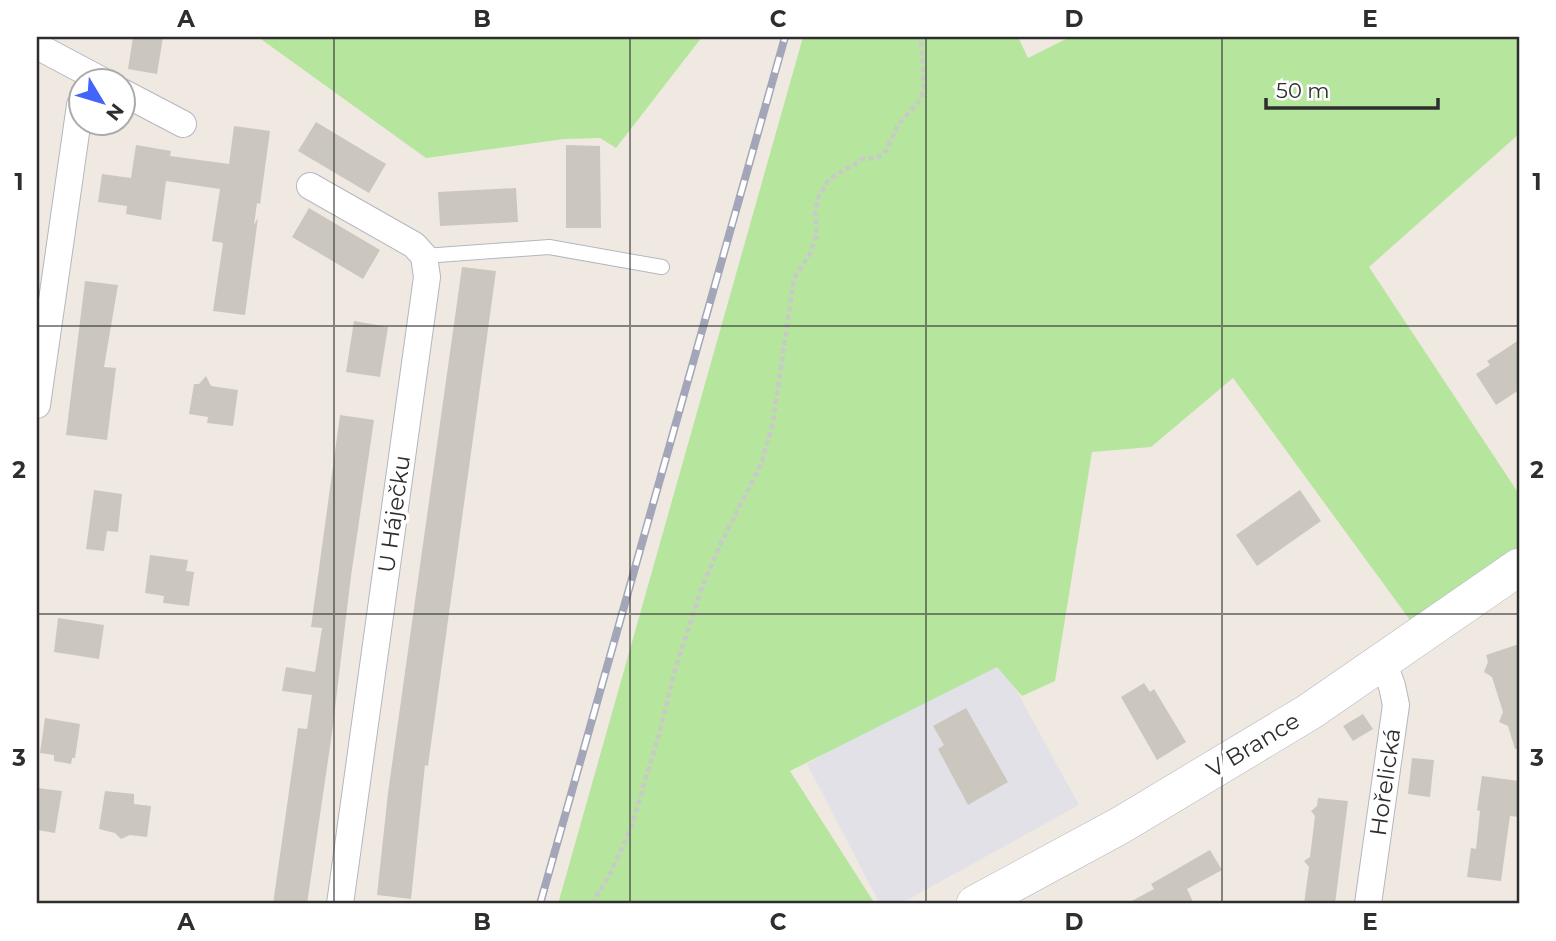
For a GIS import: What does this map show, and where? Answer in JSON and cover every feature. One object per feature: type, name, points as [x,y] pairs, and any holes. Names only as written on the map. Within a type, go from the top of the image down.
[{"type":"main road","name":"V Brance","points":[[975,904],[1121,825],[1309,712],[1519,567]]},
{"type":"street","points":[[37,47],[69,66]]},
{"type":"street","points":[[136,99],[183,124]]},
{"type":"street","points":[[37,405],[76,136]]},
{"type":"street","points":[[310,186],[414,245],[424,256]]},
{"type":"street","name":"U Háječku","points":[[340,904],[427,276],[424,256]]},
{"type":"street","name":"Hořelická","points":[[1368,904],[1396,705],[1383,661]]},
{"type":"lane","points":[[424,256],[549,247],[662,268]]},
{"type":"path","points":[[592,904],[610,874],[631,828],[675,670],[702,587],[762,462],[773,422],[794,278],[810,254],[817,235],[815,215],[818,198],[829,179],[863,159],[884,154],[898,125],[920,100],[924,88],[921,37]]},
{"type":"shaded area","points":[[997,655],[1079,805],[900,904],[880,904],[807,764]]},
{"type":"green space","points":[[258,37],[702,37],[616,148],[600,138],[564,139],[426,158]]},
{"type":"green space","points":[[803,37],[1018,37],[1028,58],[1070,37],[1519,37],[1519,134],[1369,267],[1519,494],[1519,548],[1410,620],[1233,378],[1151,447],[1092,452],[1055,681],[1022,696],[997,667],[790,771],[875,904],[558,904]]},
{"type":"building","points":[[133,37],[163,37],[157,74],[136,70],[136,66],[128,66]]},
{"type":"building","points":[[316,122],[386,164],[369,193],[298,151]]},
{"type":"building","points":[[234,126],[270,131],[260,204],[257,203],[254,225],[258,218],[245,315],[213,311],[223,243],[212,241],[220,189],[166,181],[161,220],[126,214],[127,206],[98,202],[102,174],[131,178],[136,145],[171,151],[170,156],[229,164]]},
{"type":"building","points":[[566,145],[600,146],[601,228],[566,228]]},
{"type":"building","points":[[516,188],[518,222],[440,226],[438,192]]},
{"type":"building","points":[[309,208],[380,250],[363,279],[292,237]]},
{"type":"building","points":[[462,267],[496,271],[428,766],[425,765],[411,899],[377,895],[388,793]]},
{"type":"building","points":[[85,281],[118,285],[104,367],[116,368],[107,440],[66,435]]},
{"type":"building","points":[[354,321],[388,327],[380,377],[346,372]]},
{"type":"building","points":[[1519,340],[1519,390],[1496,405],[1476,374],[1490,365],[1487,361]]},
{"type":"building","points":[[206,376],[211,386],[238,390],[233,426],[207,423],[208,417],[189,414],[194,384],[199,384]]},
{"type":"building","points":[[340,415],[374,420],[332,733],[307,904],[273,904],[298,728],[307,729],[312,695],[282,691],[286,667],[315,672],[322,628],[311,627]]},
{"type":"building","points":[[94,490],[122,494],[118,532],[107,531],[104,551],[86,549]]},
{"type":"building","points":[[1300,490],[1321,521],[1257,566],[1236,535]]},
{"type":"building","points":[[150,555],[188,560],[186,571],[194,572],[189,606],[163,603],[164,596],[145,593]]},
{"type":"building","points":[[58,618],[104,625],[99,659],[54,652]]},
{"type":"building","points":[[1519,644],[1519,749],[1515,749],[1508,726],[1499,722],[1503,712],[1492,677],[1484,672],[1488,662],[1486,655]]},
{"type":"building","points":[[1144,683],[1150,692],[1154,689],[1186,742],[1157,760],[1121,697]]},
{"type":"building","points":[[966,708],[1008,782],[968,805],[938,749],[944,745],[933,726]]},
{"type":"building","points":[[1363,714],[1373,729],[1353,741],[1343,726]]},
{"type":"building","points":[[45,718],[80,724],[75,758],[72,758],[71,764],[54,761],[54,755],[40,753]]},
{"type":"building","points":[[1412,758],[1434,760],[1430,797],[1408,794]]},
{"type":"building","points":[[1482,776],[1519,781],[1519,817],[1510,816],[1501,881],[1467,877],[1471,848],[1476,849],[1480,811],[1477,810]]},
{"type":"building","points":[[37,788],[62,791],[55,833],[37,830]]},
{"type":"building","points":[[105,791],[134,794],[134,804],[151,806],[147,837],[130,835],[121,839],[115,833],[99,829]]},
{"type":"building","points":[[1318,798],[1348,801],[1335,904],[1304,904],[1309,867],[1304,861],[1310,857],[1315,816],[1311,811],[1317,806]]},
{"type":"building","points":[[1210,850],[1222,870],[1187,889],[1194,904],[1126,904],[1154,889],[1151,884]]},
{"type":"railway","points":[[540,904],[785,37]]}]
